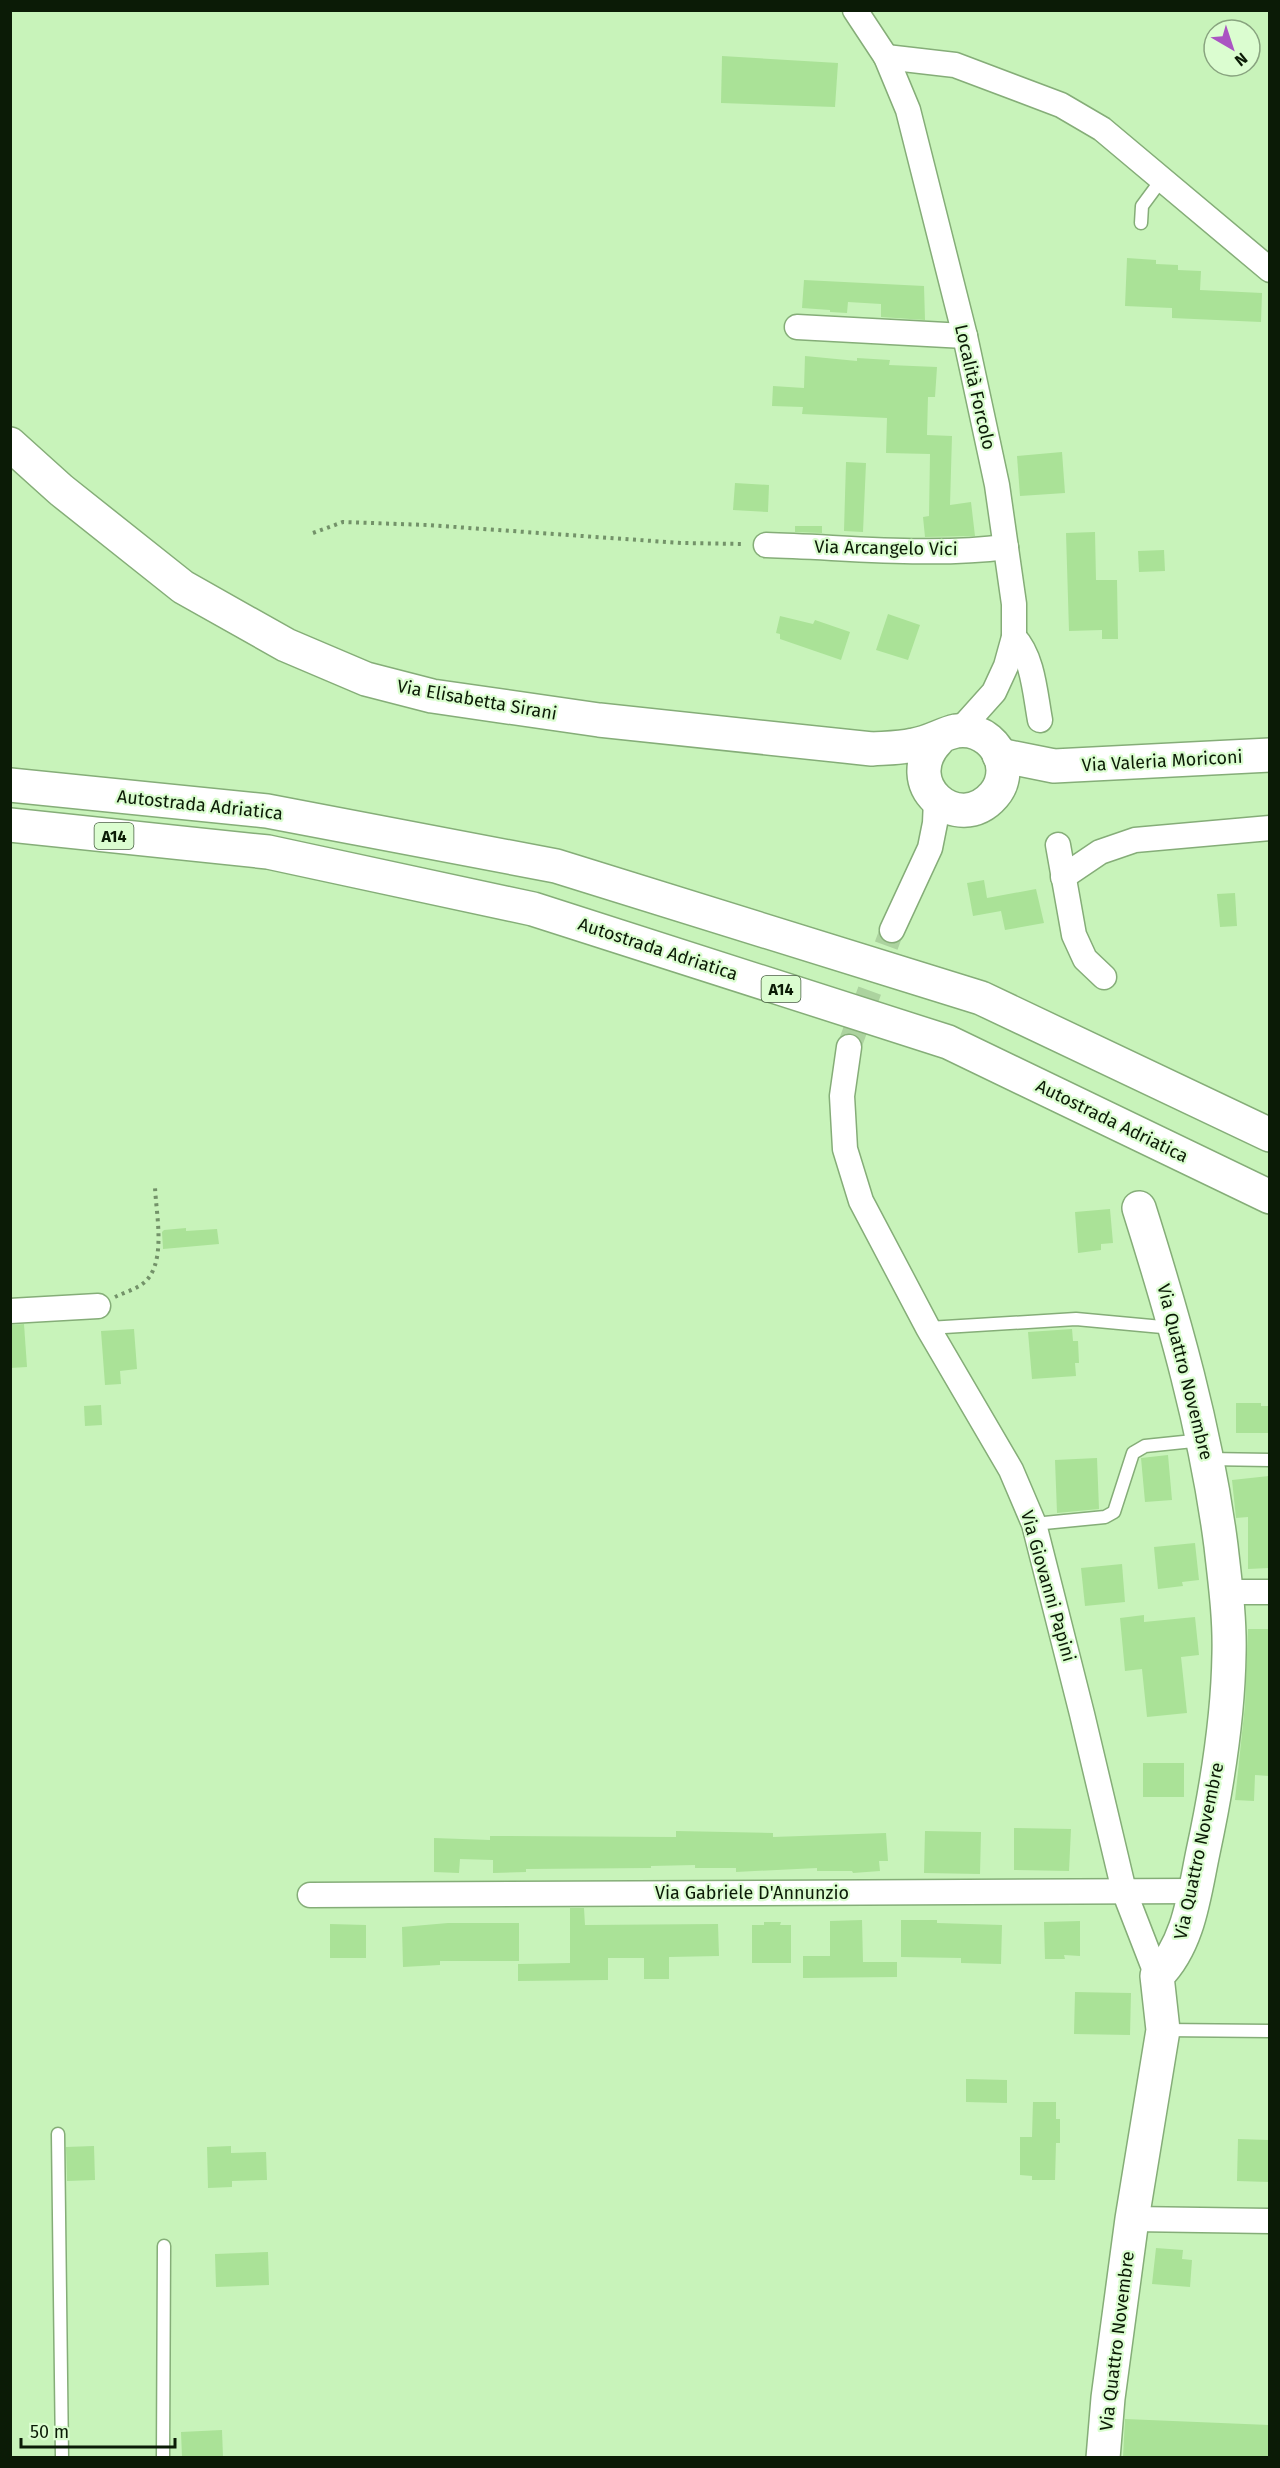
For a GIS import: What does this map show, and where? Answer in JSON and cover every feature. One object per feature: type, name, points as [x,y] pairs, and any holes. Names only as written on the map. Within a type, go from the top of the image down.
[{"type":"main road","name":"Via Elisabetta Sirani","points":[[10,444],[61,490],[183,587],[286,645],[366,679],[432,696],[599,720],[872,749],[913,746],[948,735]]},
{"type":"main road","points":[[948,735],[981,735],[997,760],[988,801],[967,810],[956,810],[930,790],[924,759],[948,735]]},
{"type":"main road","name":"Via Elisabetta Sirani","points":[[872,749],[907,766],[930,790]]},
{"type":"main road","name":"Via Valeria Moriconi","points":[[997,760],[1054,766],[1269,755]]},
{"type":"main road","name":"Autostrada Adriatica","points":[[10,785],[267,811],[556,866],[981,998],[1269,1135]]},
{"type":"main road","name":"Autostrada Adriatica","points":[[10,825],[268,852],[533,909],[948,1042],[1269,1197]]},
{"type":"main road","name":"Via Quattro Novembre","points":[[1103,2457],[1108,2398],[1132,2219],[1162,2030],[1157,1977],[1171,1963],[1180,1946],[1195,1892],[1212,1809],[1226,1710],[1229,1653],[1226,1592],[1206,1450],[1177,1328],[1139,1208]]},
{"type":"street","name":"Località Forcolo","points":[[855,10],[886,57],[908,110],[965,336],[997,485],[1014,604],[1014,637],[1022,645],[1026,656],[1040,720]]},
{"type":"street","points":[[886,57],[955,65],[1061,105],[1102,129],[1269,270]]},
{"type":"street","points":[[797,327],[965,336]]},
{"type":"street","name":"Via Arcangelo Vici","points":[[766,544],[915,550],[982,550],[1006,547]]},
{"type":"street","points":[[997,760],[989,719],[994,692],[1006,666],[1014,637]]},
{"type":"street","points":[[948,735],[994,692]]},
{"type":"street","points":[[892,930],[930,848],[935,823],[930,790]]},
{"type":"street","points":[[930,848],[967,810]]},
{"type":"street","points":[[1064,877],[1100,852],[1135,840],[1269,828]]},
{"type":"street","points":[[1058,845],[1074,935],[1085,959],[1104,977]]},
{"type":"street","name":"Via Giovanni Papini","points":[[849,1047],[842,1096],[845,1149],[861,1202],[928,1328],[1011,1470],[1034,1524],[1124,1891],[1157,1977]]},
{"type":"street","points":[[10,1311],[98,1306]]},
{"type":"street","points":[[1226,1592],[1269,1592]]},
{"type":"street","name":"Via Gabriele D'Annunzio","points":[[310,1895],[1195,1892]]},
{"type":"street","points":[[1132,2219],[1269,2221]]},
{"type":"lane","points":[[1140,223],[1142,206],[1162,179]]},
{"type":"lane","points":[[928,1328],[1076,1320],[1177,1328]]},
{"type":"lane","points":[[1034,1524],[1105,1517],[1114,1512],[1133,1453],[1145,1446],[1206,1450],[1269,1460]]},
{"type":"lane","points":[[1162,2030],[1269,2031]]},
{"type":"lane","points":[[58,2134],[62,2457]]},
{"type":"lane","points":[[163,2457],[164,2246]]},
{"type":"path","points":[[313,533],[343,522],[427,525],[681,543],[766,544]]},
{"type":"path","points":[[98,1306],[141,1285],[152,1274],[158,1261],[155,1187]]},
{"type":"building","points":[[722,56],[838,63],[835,107],[721,103]]},
{"type":"building","points":[[1127,258],[1156,260],[1156,264],[1178,265],[1178,270],[1201,271],[1200,290],[1262,293],[1261,322],[1172,318],[1172,308],[1125,306]]},
{"type":"building","points":[[804,280],[924,286],[925,320],[881,317],[881,304],[848,302],[847,313],[802,308]]},
{"type":"building","points":[[805,356],[857,361],[857,358],[890,360],[889,365],[937,367],[935,397],[928,397],[927,435],[952,436],[950,505],[971,502],[975,536],[925,537],[923,517],[929,516],[930,454],[886,453],[887,418],[802,414],[803,407],[772,406],[773,386],[804,388]]},
{"type":"building","points":[[1062,452],[1065,493],[1020,496],[1017,456]]},
{"type":"building","points":[[846,462],[866,463],[863,532],[844,531]]},
{"type":"building","points":[[735,483],[769,485],[768,512],[733,510]]},
{"type":"building","points":[[795,526],[822,526],[822,533],[795,532]]},
{"type":"building","points":[[1095,532],[1096,580],[1117,580],[1118,639],[1102,639],[1102,630],[1069,631],[1066,533]]},
{"type":"building","points":[[1164,550],[1165,571],[1139,572],[1138,551]]},
{"type":"building","points":[[888,614],[920,625],[908,660],[876,650]]},
{"type":"building","points":[[780,616],[813,624],[815,620],[850,632],[841,660],[780,639],[780,634],[776,633]]},
{"type":"building","points":[[984,880],[987,898],[1036,889],[1044,923],[1005,930],[1001,911],[973,916],[967,883]]},
{"type":"building","points":[[1235,893],[1237,926],[1220,927],[1217,894]]},
{"type":"building","points":[[1110,1209],[1113,1243],[1101,1244],[1101,1250],[1078,1253],[1075,1212]]},
{"type":"building","points":[[186,1228],[186,1231],[217,1229],[219,1244],[163,1249],[162,1232],[164,1230]]},
{"type":"building","points":[[24,1324],[27,1367],[10,1368],[10,1325]]},
{"type":"building","points":[[134,1329],[137,1369],[120,1371],[121,1384],[105,1385],[101,1331]]},
{"type":"building","points":[[1072,1329],[1073,1341],[1078,1341],[1079,1363],[1075,1363],[1076,1376],[1032,1379],[1028,1332]]},
{"type":"building","points":[[1236,1403],[1261,1403],[1261,1406],[1269,1406],[1269,1433],[1236,1433]]},
{"type":"building","points":[[101,1405],[102,1425],[85,1426],[84,1406]]},
{"type":"building","points":[[1168,1455],[1172,1500],[1145,1502],[1141,1458]]},
{"type":"building","points":[[1097,1458],[1099,1509],[1057,1513],[1055,1460]]},
{"type":"building","points":[[1269,1476],[1269,1568],[1248,1569],[1248,1517],[1236,1518],[1232,1480]]},
{"type":"building","points":[[1195,1543],[1199,1580],[1182,1582],[1183,1586],[1158,1589],[1154,1547]]},
{"type":"building","points":[[1122,1564],[1125,1602],[1085,1606],[1081,1568]]},
{"type":"building","points":[[1144,1615],[1144,1622],[1195,1617],[1199,1655],[1181,1657],[1187,1713],[1147,1717],[1142,1669],[1125,1671],[1120,1618]]},
{"type":"building","points":[[1248,1629],[1269,1629],[1269,1776],[1255,1775],[1254,1801],[1235,1800],[1245,1705]]},
{"type":"building","points":[[1143,1763],[1184,1763],[1184,1797],[1143,1797]]},
{"type":"building","points":[[1014,1828],[1071,1829],[1069,1871],[1014,1870]]},
{"type":"building","points":[[676,1831],[773,1833],[773,1837],[886,1833],[888,1861],[879,1861],[880,1871],[853,1873],[852,1871],[817,1871],[817,1868],[736,1872],[736,1868],[695,1868],[695,1865],[651,1866],[651,1868],[526,1869],[526,1872],[493,1873],[493,1860],[460,1859],[459,1873],[434,1872],[434,1838],[490,1840],[490,1836],[676,1837]]},
{"type":"building","points":[[925,1831],[981,1832],[980,1874],[924,1873]]},
{"type":"building","points":[[570,1908],[584,1908],[585,1925],[718,1924],[719,1956],[669,1957],[669,1979],[644,1979],[644,1958],[608,1958],[608,1980],[518,1981],[518,1964],[570,1963]]},
{"type":"building","points":[[862,1920],[863,1962],[897,1962],[897,1977],[803,1978],[803,1956],[830,1956],[830,1921]]},
{"type":"building","points":[[901,1920],[1002,1925],[1001,1964],[961,1963],[961,1958],[901,1957]]},
{"type":"building","points":[[1080,1921],[1080,1956],[1064,1955],[1065,1959],[1045,1959],[1044,1922]]},
{"type":"building","points":[[764,1922],[781,1922],[780,1925],[791,1925],[791,1963],[752,1963],[752,1925],[764,1925]]},
{"type":"building","points":[[448,1923],[519,1923],[519,1961],[440,1961],[440,1965],[403,1967],[402,1927]]},
{"type":"building","points":[[330,1924],[366,1925],[366,1958],[330,1958]]},
{"type":"building","points":[[1075,1992],[1131,1993],[1130,2035],[1074,2034]]},
{"type":"building","points":[[966,2079],[1007,2080],[1007,2103],[966,2102]]},
{"type":"building","points":[[1033,2102],[1056,2102],[1056,2119],[1060,2119],[1060,2143],[1056,2143],[1055,2180],[1032,2180],[1032,2176],[1020,2175],[1020,2137],[1032,2137]]},
{"type":"building","points":[[1238,2139],[1269,2140],[1269,2182],[1237,2181]]},
{"type":"building","points":[[94,2146],[95,2180],[67,2181],[66,2147]]},
{"type":"building","points":[[231,2146],[231,2153],[266,2152],[267,2180],[232,2181],[232,2187],[208,2188],[207,2147]]},
{"type":"building","points":[[1156,2248],[1183,2250],[1182,2259],[1192,2260],[1190,2287],[1152,2284]]},
{"type":"building","points":[[268,2252],[269,2285],[216,2287],[215,2254]]},
{"type":"building","points":[[1125,2419],[1269,2425],[1269,2457],[1123,2457]]},
{"type":"building","points":[[222,2430],[223,2457],[182,2457],[181,2432]]},
{"type":"tunnel","points":[[849,1047],[892,930]]}]
